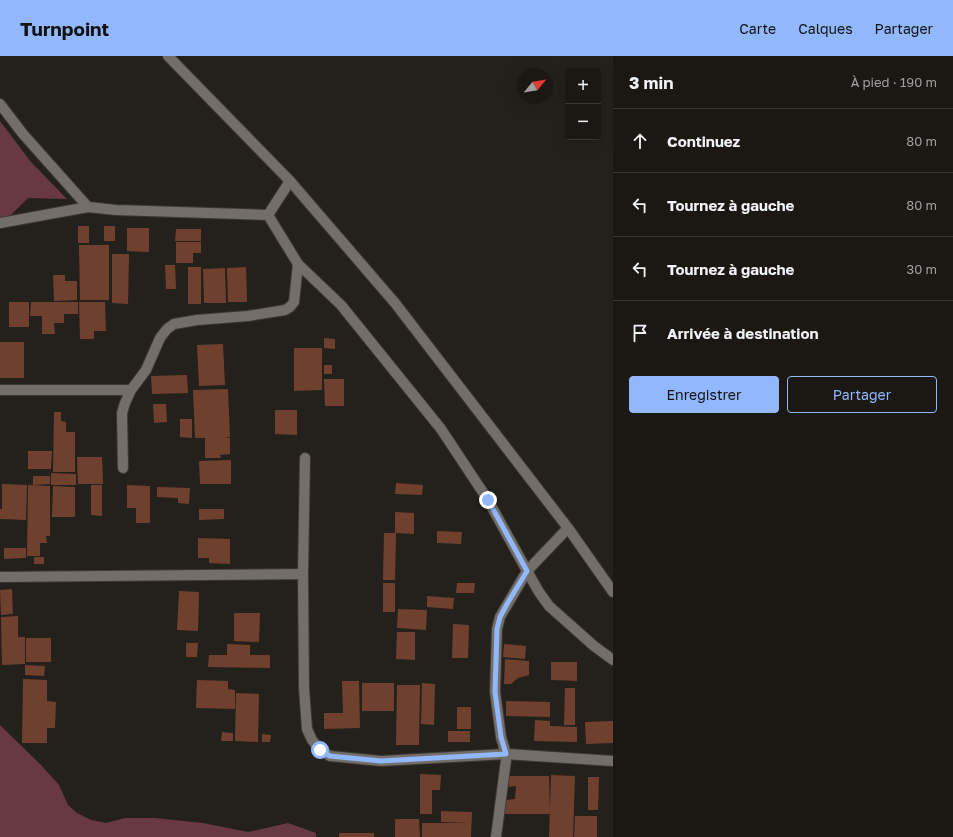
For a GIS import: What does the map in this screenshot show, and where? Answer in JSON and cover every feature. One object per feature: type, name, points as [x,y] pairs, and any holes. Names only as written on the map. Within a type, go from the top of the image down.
[{"type":"street","points":[[168,56],[290,181],[395,303],[568,528],[613,592]]},
{"type":"street","points":[[0,104],[23,134],[88,207]]},
{"type":"street","points":[[268,215],[290,181]]},
{"type":"street","points":[[0,223],[88,207],[116,210],[268,215]]},
{"type":"street","points":[[268,215],[298,264],[341,306],[441,429],[488,500],[539,592],[550,606],[594,646],[613,660]]},
{"type":"street","points":[[123,468],[122,413],[125,402],[130,390],[146,370],[160,338],[174,324],[197,320],[248,316],[285,310],[294,302],[298,264]]},
{"type":"street","points":[[0,390],[130,390]]},
{"type":"street","points":[[306,458],[303,574],[304,688],[307,729],[312,740],[320,750],[330,756],[381,761],[506,754],[613,761]]},
{"type":"street","points":[[496,837],[506,760],[506,754],[501,737],[495,692],[497,629],[500,617],[527,571],[568,528]]},
{"type":"street","points":[[0,577],[303,574]]},
{"type":"shaded area","points":[[0,121],[31,162],[67,199],[28,198],[0,226]]},
{"type":"shaded area","points":[[0,725],[59,785],[68,805],[77,813],[91,820],[106,823],[125,818],[155,818],[203,823],[248,832],[288,823],[316,833],[316,837],[0,837]]},
{"type":"building","points":[[78,226],[89,226],[89,243],[78,243]]},
{"type":"building","points":[[104,226],[115,226],[115,241],[104,241]]},
{"type":"building","points":[[127,228],[149,228],[149,252],[127,251]]},
{"type":"building","points":[[176,229],[201,229],[201,241],[175,241]]},
{"type":"building","points":[[176,242],[201,242],[201,253],[193,253],[193,263],[176,263]]},
{"type":"building","points":[[79,245],[109,245],[109,300],[80,300]]},
{"type":"building","points":[[112,254],[129,254],[128,304],[112,303]]},
{"type":"building","points":[[165,265],[175,265],[176,289],[166,289]]},
{"type":"building","points":[[188,267],[201,267],[201,304],[188,304]]},
{"type":"building","points":[[246,267],[247,302],[228,302],[227,268]]},
{"type":"building","points":[[225,268],[226,303],[204,303],[203,269]]},
{"type":"building","points":[[53,275],[65,275],[65,281],[77,281],[77,300],[54,301]]},
{"type":"building","points":[[9,302],[29,302],[29,327],[9,327]]},
{"type":"building","points":[[31,302],[78,302],[78,314],[64,314],[64,323],[54,323],[55,334],[42,334],[42,316],[30,316]]},
{"type":"building","points":[[79,302],[105,302],[106,331],[94,331],[94,339],[80,339]]},
{"type":"building","points":[[324,338],[335,339],[335,349],[324,348]]},
{"type":"building","points":[[0,342],[24,342],[24,378],[0,378]]},
{"type":"building","points":[[223,344],[225,385],[199,386],[197,345]]},
{"type":"building","points":[[294,348],[322,348],[322,390],[294,391]]},
{"type":"building","points":[[324,365],[332,365],[332,374],[324,374]]},
{"type":"building","points":[[187,375],[188,393],[152,394],[151,376]]},
{"type":"building","points":[[324,379],[344,379],[344,406],[325,406]]},
{"type":"building","points":[[228,389],[230,437],[224,438],[230,438],[230,454],[220,455],[221,458],[205,458],[205,438],[195,438],[193,390]]},
{"type":"building","points":[[153,404],[166,404],[167,422],[154,423]]},
{"type":"building","points":[[275,410],[297,410],[297,435],[275,434]]},
{"type":"building","points":[[54,412],[61,412],[61,421],[66,422],[66,432],[75,432],[75,472],[53,472]]},
{"type":"building","points":[[180,419],[192,419],[192,438],[180,437]]},
{"type":"building","points":[[28,451],[52,451],[51,469],[28,469]]},
{"type":"building","points":[[77,457],[102,457],[103,484],[78,484]]},
{"type":"building","points":[[231,460],[231,484],[200,484],[199,461]]},
{"type":"building","points":[[51,473],[76,474],[76,485],[51,485]]},
{"type":"building","points":[[33,476],[50,476],[50,484],[33,485]]},
{"type":"building","points":[[396,483],[423,485],[422,495],[395,494]]},
{"type":"building","points":[[2,484],[27,485],[26,520],[0,519],[0,509],[2,509]]},
{"type":"building","points":[[28,485],[50,486],[50,536],[46,536],[47,543],[40,543],[40,556],[27,556]]},
{"type":"building","points":[[91,485],[102,485],[102,516],[91,515]]},
{"type":"building","points":[[127,485],[150,486],[150,523],[136,523],[136,508],[127,508]]},
{"type":"building","points":[[53,486],[75,487],[75,517],[52,517]]},
{"type":"building","points":[[157,487],[190,488],[189,504],[178,503],[178,498],[157,497]]},
{"type":"building","points":[[199,509],[224,509],[224,519],[199,520]]},
{"type":"building","points":[[395,512],[414,513],[414,534],[395,533]]},
{"type":"building","points":[[437,531],[462,532],[461,544],[437,543]]},
{"type":"building","points":[[384,533],[396,533],[395,580],[383,580]]},
{"type":"building","points":[[198,538],[230,539],[230,564],[209,563],[209,558],[198,558]]},
{"type":"building","points":[[4,548],[26,548],[26,558],[4,559]]},
{"type":"building","points":[[34,557],[44,557],[44,564],[34,564]]},
{"type":"building","points":[[383,583],[395,583],[395,612],[383,612]]},
{"type":"building","points":[[457,583],[475,583],[474,593],[456,593]]},
{"type":"building","points":[[12,589],[13,614],[1,615],[0,590]]},
{"type":"building","points":[[179,591],[199,592],[198,631],[177,630]]},
{"type":"building","points":[[427,596],[454,598],[453,609],[427,607]]},
{"type":"building","points":[[398,609],[427,610],[426,630],[397,628]]},
{"type":"building","points":[[234,613],[260,613],[259,642],[234,641]]},
{"type":"building","points":[[18,616],[18,637],[25,637],[25,664],[2,665],[1,617]]},
{"type":"building","points":[[453,624],[469,625],[468,658],[452,658]]},
{"type":"building","points":[[397,632],[415,632],[415,660],[396,659]]},
{"type":"building","points":[[26,638],[51,638],[51,662],[26,662]]},
{"type":"building","points":[[186,643],[198,643],[197,657],[186,657]]},
{"type":"building","points":[[227,644],[250,645],[250,655],[270,655],[270,668],[208,667],[209,655],[227,655]]},
{"type":"building","points":[[504,644],[526,646],[525,659],[503,657]]},
{"type":"building","points":[[505,659],[529,661],[529,675],[518,678],[511,684],[504,684]]},
{"type":"building","points":[[551,662],[577,662],[577,681],[551,680]]},
{"type":"building","points":[[25,665],[45,666],[44,676],[25,675]]},
{"type":"building","points":[[23,679],[47,680],[47,701],[56,702],[55,728],[47,728],[47,743],[22,743]]},
{"type":"building","points":[[197,680],[228,681],[228,689],[235,690],[235,709],[196,708]]},
{"type":"building","points":[[342,681],[359,681],[360,728],[324,729],[324,713],[343,713]]},
{"type":"building","points":[[362,683],[394,683],[394,711],[362,711]]},
{"type":"building","points":[[422,683],[435,684],[434,725],[421,724]]},
{"type":"building","points":[[397,685],[420,685],[419,745],[396,745]]},
{"type":"building","points":[[565,688],[575,688],[575,725],[564,725]]},
{"type":"building","points":[[236,693],[259,694],[258,742],[235,741]]},
{"type":"building","points":[[506,701],[550,702],[550,717],[506,716]]},
{"type":"building","points":[[457,707],[471,707],[471,729],[457,729]]},
{"type":"building","points":[[535,720],[550,721],[550,726],[577,727],[577,742],[534,741]]},
{"type":"building","points":[[613,721],[613,743],[586,744],[585,722]]},
{"type":"building","points":[[448,731],[470,731],[470,742],[448,742]]},
{"type":"building","points":[[222,732],[233,733],[233,741],[221,741]]},
{"type":"building","points":[[262,734],[271,735],[270,742],[262,742]]},
{"type":"building","points":[[420,774],[441,775],[440,790],[432,790],[432,814],[420,814]]},
{"type":"building","points":[[551,775],[575,776],[573,837],[549,837]]},
{"type":"building","points":[[505,776],[549,776],[550,814],[505,814],[505,800],[515,799],[516,786],[505,787]]},
{"type":"building","points":[[588,777],[599,777],[598,810],[588,810]]},
{"type":"building","points":[[441,811],[472,812],[471,837],[422,837],[422,823],[469,823],[441,822]]},
{"type":"building","points":[[575,816],[597,816],[597,837],[574,837]]},
{"type":"building","points":[[395,819],[419,819],[420,837],[395,837]]},
{"type":"building","points":[[339,833],[374,833],[374,837],[339,837]]},
{"type":"route","points":[[320,750],[330,756],[381,761],[506,754],[501,737],[495,692],[497,629],[500,617],[527,571],[488,500]]}]
